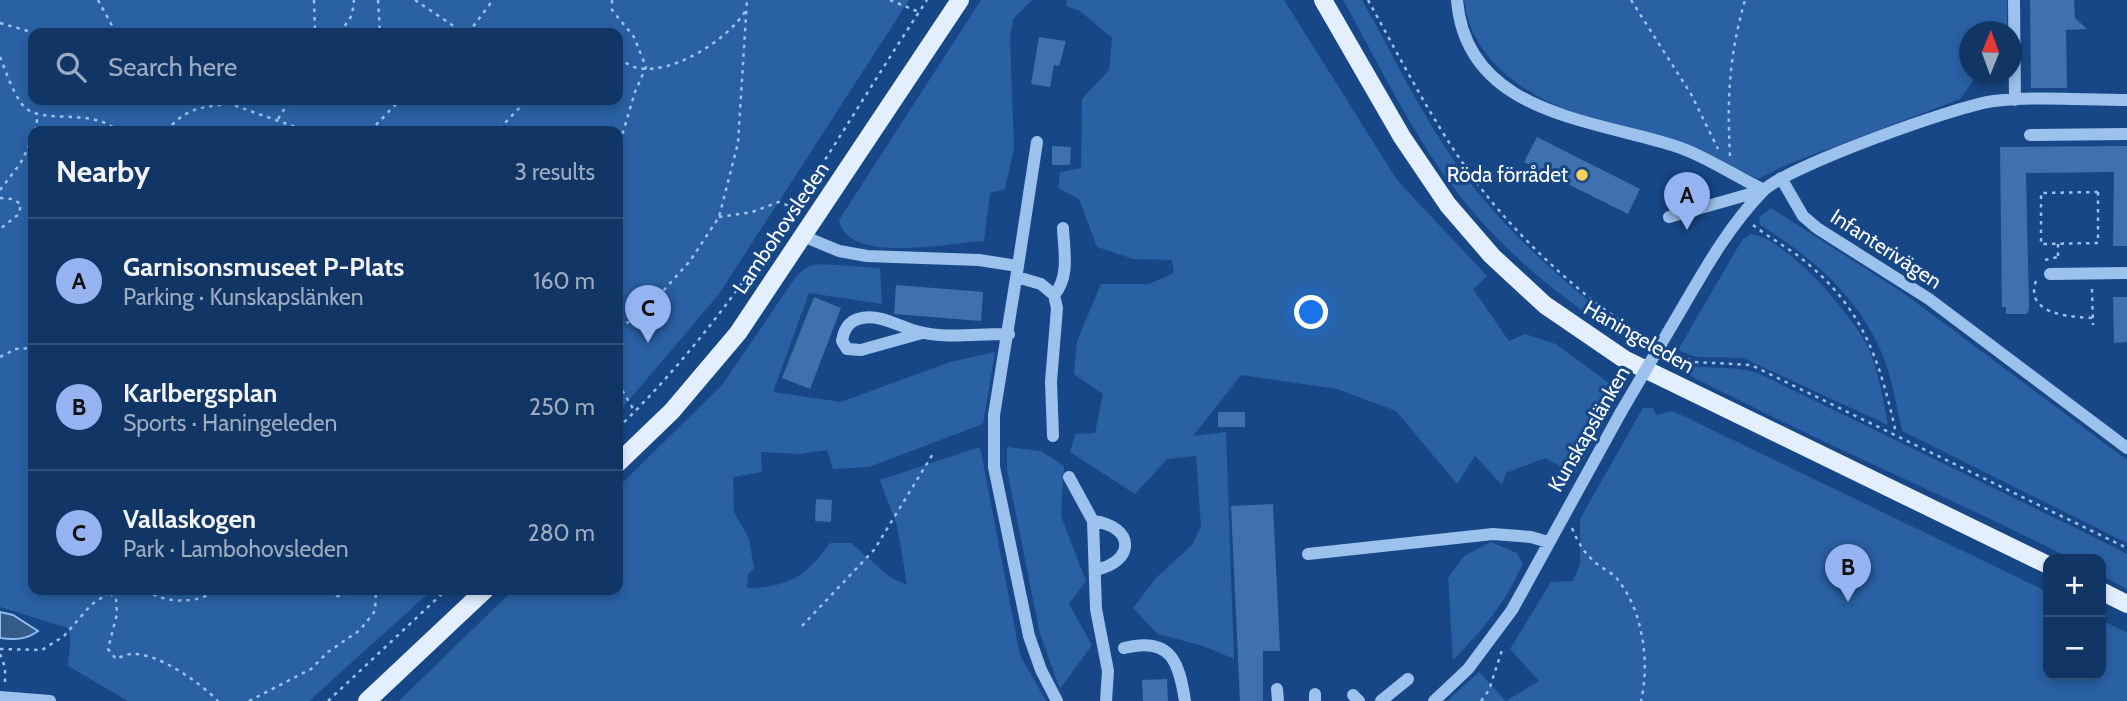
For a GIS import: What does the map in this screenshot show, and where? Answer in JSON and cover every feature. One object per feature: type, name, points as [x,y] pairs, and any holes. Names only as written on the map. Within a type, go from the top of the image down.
[{"type":"main road","name":"Lambohovsleden","points":[[623,458],[706,374],[738,333],[960,0]]},
{"type":"main road","name":"Haningeleden","points":[[1323,2],[1402,137],[1448,205],[1492,256],[1545,305],[1624,359],[2043,563]]},
{"type":"main road","points":[[2106,594],[2127,604]]},
{"type":"main road","points":[[367,701],[480,595]]},
{"type":"street","points":[[1457,0],[1463,32],[1471,50],[1503,85],[1526,101],[1597,127],[1672,145],[1764,190]]},
{"type":"street","points":[[2014,0],[2015,100]]},
{"type":"street","points":[[1781,178],[1953,111],[1982,103],[2015,100],[2127,100]]},
{"type":"street","points":[[2030,135],[2127,134]]},
{"type":"street","points":[[1037,142],[1009,334],[994,415],[994,467],[1029,636],[1041,670],[1057,701]]},
{"type":"street","name":"Kunskapslänken","points":[[1434,701],[1474,662],[1512,610],[1621,412],[1720,244],[1764,190],[1781,178]]},
{"type":"street","name":"Infanterivägen","points":[[1781,178],[1803,216],[1817,228],[1929,299],[2127,448]]},
{"type":"street","points":[[1669,217],[1764,190]]},
{"type":"street","points":[[1054,295],[1060,288],[1065,269],[1063,228]]},
{"type":"street","points":[[803,236],[839,251],[867,256],[979,260],[1018,272],[1054,295],[1057,308],[1051,382],[1053,436]]},
{"type":"street","points":[[2050,274],[2127,273]]},
{"type":"street","points":[[922,333],[878,318],[864,317],[852,321],[844,330],[842,341],[847,349],[861,350],[922,333],[1009,334]]},
{"type":"street","points":[[1069,477],[1093,521],[1096,609],[1108,671],[1106,701]]},
{"type":"street","points":[[1093,521],[1107,523],[1116,528],[1123,534],[1125,545],[1125,553],[1119,561],[1111,567],[1095,570]]},
{"type":"street","points":[[1308,554],[1493,534],[1531,537],[1548,542]]},
{"type":"street","points":[[1124,648],[1150,645],[1171,655],[1181,674],[1185,701]]},
{"type":"street","points":[[1381,701],[1408,679]]},
{"type":"street","points":[[2,697],[50,701]]},
{"type":"path","points":[[99,0],[113,28]]},
{"type":"path","points":[[314,0],[315,28]]},
{"type":"path","points":[[343,28],[352,15],[355,0]]},
{"type":"path","points":[[378,0],[380,28]]},
{"type":"path","points":[[415,0],[458,28]]},
{"type":"path","points":[[470,28],[493,0]]},
{"type":"path","points":[[612,0],[612,10],[634,37],[646,68],[635,92],[623,132]]},
{"type":"path","points":[[623,324],[637,320],[690,261],[719,217],[738,143],[747,0]]},
{"type":"path","points":[[890,0],[919,12]]},
{"type":"path","points":[[623,423],[680,365],[722,312],[927,0]]},
{"type":"path","points":[[1368,0],[1439,126],[1481,189],[1536,248],[1625,326],[1650,341]]},
{"type":"path","points":[[1631,0],[1691,94],[1731,174]]},
{"type":"path","points":[[623,61],[637,68],[646,68],[682,61],[722,38],[746,8]]},
{"type":"path","points":[[0,23],[28,31]]},
{"type":"path","points":[[0,57],[22,106],[38,115],[98,118],[110,126]]},
{"type":"path","points":[[170,126],[181,114],[219,105]]},
{"type":"path","points":[[229,105],[295,126]]},
{"type":"path","points":[[278,119],[287,105]]},
{"type":"path","points":[[375,126],[395,105]]},
{"type":"path","points":[[502,126],[522,105]]},
{"type":"path","points":[[36,126],[38,115]]},
{"type":"path","points":[[0,190],[20,164],[28,148]]},
{"type":"path","points":[[2041,192],[2098,192],[2098,243],[2041,244],[2041,192]]},
{"type":"path","points":[[0,198],[12,199],[21,204],[19,214],[0,229]]},
{"type":"path","points":[[719,217],[752,212],[779,202],[792,206]]},
{"type":"path","points":[[1754,216],[1751,224],[1820,275],[1857,320],[1879,364],[1896,433]]},
{"type":"path","points":[[2092,285],[2093,325]]},
{"type":"path","points":[[2034,286],[2041,304],[2055,315],[2092,318]]},
{"type":"path","points":[[0,356],[16,349],[28,348]]},
{"type":"path","points":[[1669,351],[1695,362],[1751,365],[1896,433],[2127,548]]},
{"type":"path","points":[[623,392],[635,412]]},
{"type":"path","points":[[802,626],[874,550],[934,452]]},
{"type":"path","points":[[1570,525],[1582,551],[1617,578],[1630,598],[1639,622],[1647,669],[1641,701]]},
{"type":"path","points":[[0,649],[42,650],[64,636],[91,605],[107,595]]},
{"type":"path","points":[[114,595],[117,614],[108,649],[117,659],[133,654],[151,658],[200,682],[218,701]]},
{"type":"path","points":[[154,595],[162,600],[190,599],[202,595]]},
{"type":"path","points":[[249,701],[311,669],[328,652],[360,630],[375,611],[376,595]]},
{"type":"path","points":[[328,701],[441,595]]},
{"type":"path","points":[[0,654],[5,667],[2,697]]},
{"type":"shaded area","points":[[0,0],[909,0],[719,294],[623,407],[623,126],[28,126],[28,595],[426,595],[309,701],[128,701],[68,666],[68,628],[0,607]]},
{"type":"shaded area","points":[[981,0],[1032,0],[1013,19],[1010,37],[1014,148],[1005,189],[990,193],[984,241],[903,248],[861,243],[847,234],[839,220]]},
{"type":"shaded area","points":[[1067,0],[1284,0],[1397,180],[1487,276],[1473,289],[1509,341],[1525,334],[1556,344],[1621,392],[1575,474],[1545,458],[1506,473],[1502,485],[1475,456],[1457,484],[1396,411],[1337,389],[1241,375],[1193,436],[1226,432],[1234,659],[1203,646],[1158,634],[1133,608],[1156,578],[1192,545],[1201,526],[1196,456],[1167,459],[1135,494],[1070,452],[1075,434],[1095,433],[1103,394],[1074,374],[1077,341],[1101,284],[1149,284],[1174,273],[1172,260],[1133,259],[1097,247],[1079,199],[1058,188],[1060,172],[1081,168],[1082,99],[1109,70],[1112,38],[1080,11],[1066,6]]},
{"type":"shaded area","points":[[1343,0],[1362,0],[1431,125],[1484,200],[1545,263],[1621,327],[1655,351],[1678,363],[1760,374],[2127,554],[2127,589],[2106,578],[2106,554],[2061,554],[1717,389],[1674,367],[1593,318],[1519,259],[1485,225],[1437,165]]},
{"type":"shaded area","points":[[1464,0],[2007,0],[2007,21],[1959,21],[1959,84],[1971,84],[1960,99],[1786,165],[1758,179],[1691,146],[1666,137],[1594,120],[1543,99],[1500,69],[1483,49],[1471,26]]},
{"type":"shaded area","points":[[1771,208],[1902,292],[2127,460],[2127,543],[1902,431],[1887,367],[1866,323],[1852,303],[1819,268],[1760,225],[1759,217]]},
{"type":"shaded area","points":[[1750,234],[1765,238],[1799,263],[1848,316],[1872,356],[1888,425],[1743,358],[1696,357],[1678,350],[1742,240]]},
{"type":"shaded area","points":[[821,264],[880,268],[882,304],[809,293],[773,392],[841,402],[950,362],[995,352],[983,424],[869,467],[833,469],[827,450],[801,454],[761,452],[762,472],[733,477],[734,512],[749,539],[754,568],[748,574],[747,588],[774,585],[795,578],[812,564],[830,543],[851,543],[890,577],[907,585],[897,526],[880,480],[980,447],[1020,655],[1046,701],[399,701],[508,595],[623,595],[623,482],[722,385],[797,275],[809,266]]},
{"type":"shaded area","points":[[1643,408],[1653,408],[1656,415],[1673,411],[2043,590],[2043,680],[2106,680],[2106,622],[2127,633],[2127,701],[1506,701],[1539,681],[1510,649],[1551,582],[1573,581],[1580,564],[1580,519]]},
{"type":"shaded area","points":[[1007,447],[1041,451],[1064,466],[1061,516],[1086,581],[1069,604],[1092,645],[1060,689],[1040,634],[1007,470]]},
{"type":"shaded area","points":[[1491,542],[1517,553],[1523,563],[1493,615],[1453,660],[1448,578],[1464,556]]},
{"type":"shaded area","points":[[0,612],[13,615],[38,631],[20,639],[0,638]]},
{"type":"shaded area","points":[[1479,672],[1506,701],[1447,701]]},
{"type":"building","points":[[2030,0],[2074,0],[2075,18],[2087,29],[2066,30],[2067,88],[2031,88]]},
{"type":"building","points":[[1039,37],[1066,41],[1059,66],[1054,65],[1050,87],[1031,84]]},
{"type":"building","name":"Röda förrådet","points":[[1537,137],[1640,189],[1628,214],[1524,162]]},
{"type":"building","points":[[1052,146],[1071,147],[1070,165],[1052,165]]},
{"type":"building","points":[[2127,146],[2127,246],[2113,246],[2114,172],[2026,173],[2029,308],[2027,314],[2006,314],[2006,307],[2002,307],[2000,147]]},
{"type":"building","points":[[896,285],[983,292],[981,321],[894,314]]},
{"type":"building","points":[[814,297],[841,308],[810,389],[782,378]]},
{"type":"building","points":[[2113,297],[2127,297],[2127,342],[2114,343]]},
{"type":"building","points":[[1218,412],[1245,412],[1245,427],[1218,427]]},
{"type":"building","points":[[816,499],[832,500],[831,522],[815,521]]},
{"type":"building","points":[[1273,504],[1280,651],[1263,651],[1263,701],[1240,701],[1231,506]]},
{"type":"building","points":[[1167,679],[1168,701],[1143,701],[1142,680]]},
{"type":"place","name":"Röda förrådet","points":[[1582,175]]},
{"type":"place","name":"Garnisonsmuseet P-Plats","points":[[1687,230]]},
{"type":"place","name":"Vallaskogen","points":[[648,343]]},
{"type":"place","name":"Karlbergsplan","points":[[1848,602]]}]
